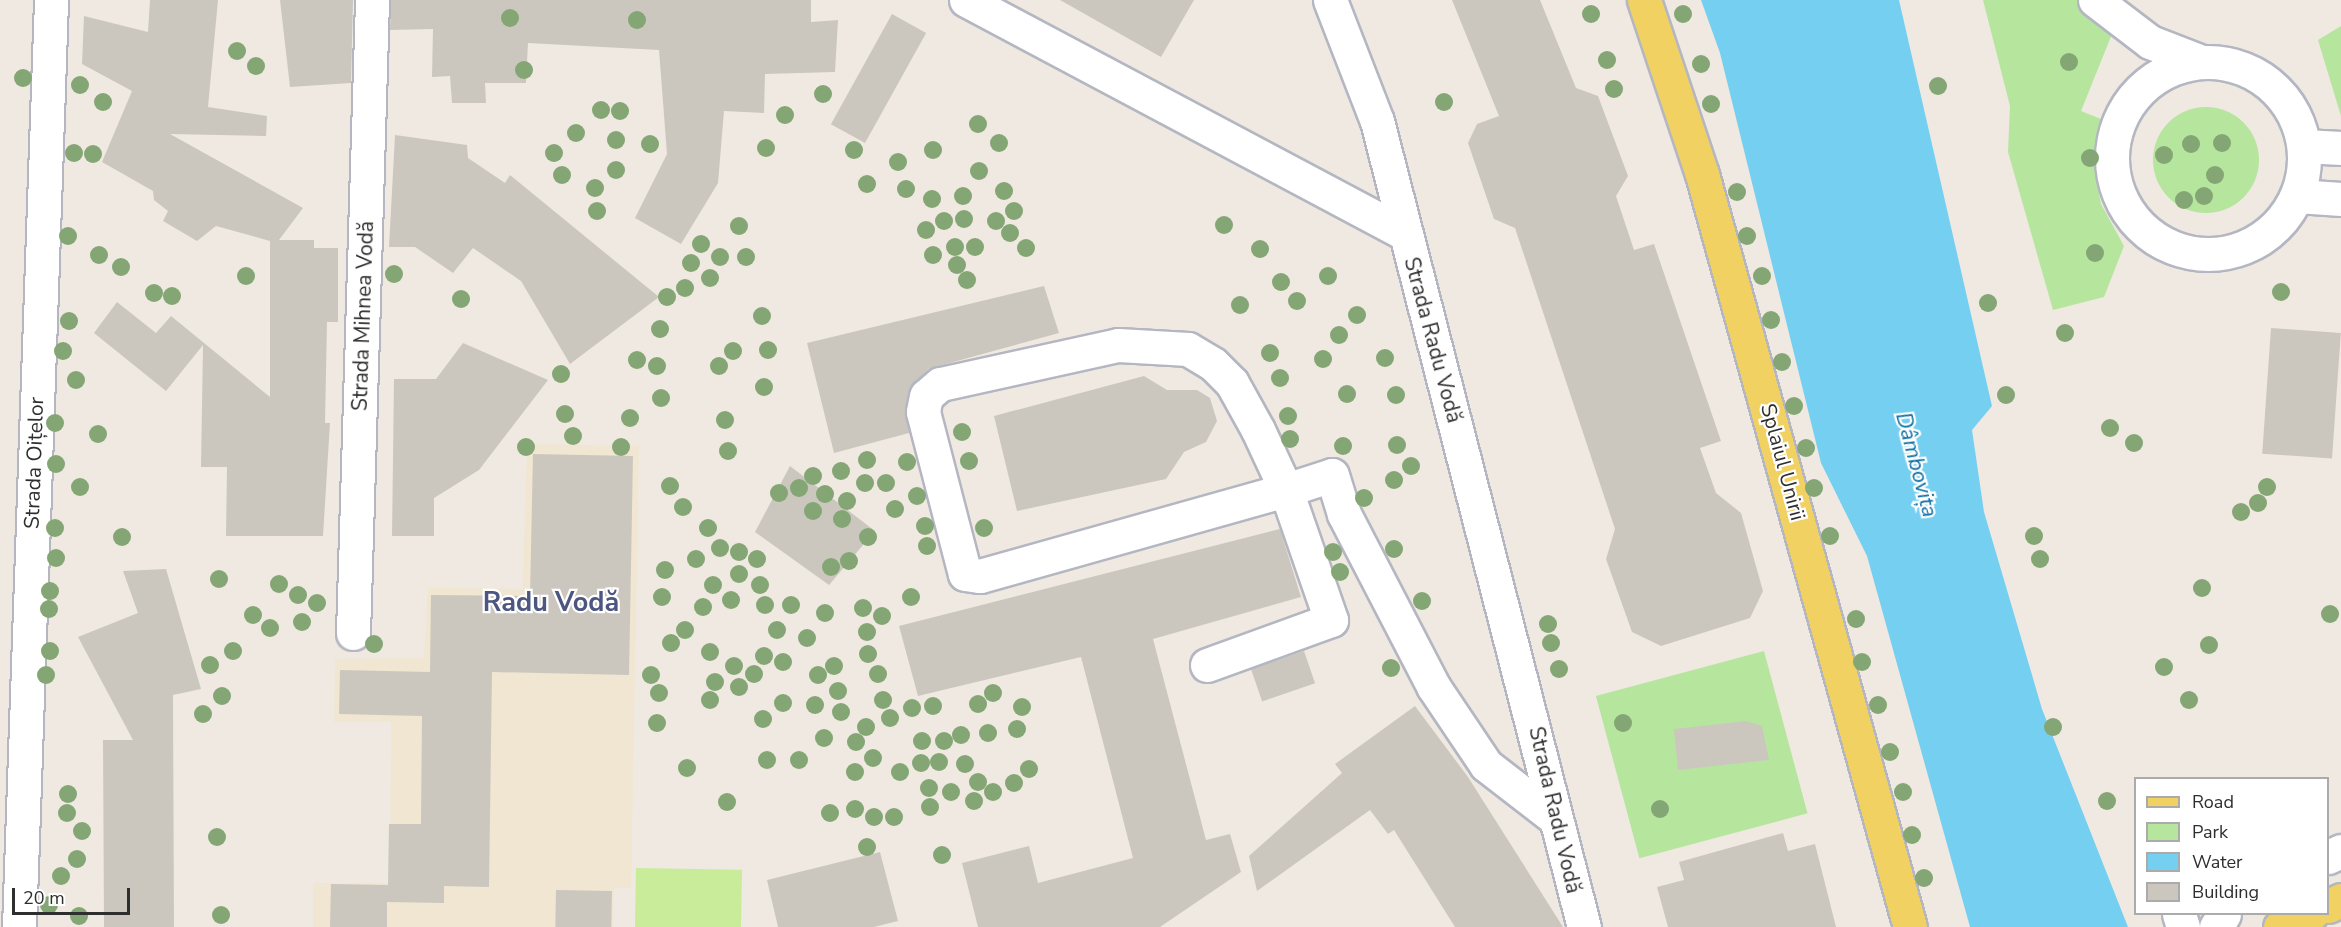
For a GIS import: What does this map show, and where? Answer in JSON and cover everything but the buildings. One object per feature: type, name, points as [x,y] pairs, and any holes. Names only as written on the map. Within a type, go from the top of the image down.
[{"type":"main road","name":"Splaiul Unirii","points":[[1644,0],[1696,151],[1910,927]]},
{"type":"main road","points":[[2280,927],[2309,915]]},
{"type":"street","name":"Strada Oițelor","points":[[18,927],[51,0]]},
{"type":"street","name":"Strada Mihnea Vodă","points":[[353,633],[372,0]]},
{"type":"street","name":"Strada Radu Vodă","points":[[966,0],[1404,233],[1535,725],[1552,816],[1584,927]]},
{"type":"street","points":[[1330,0],[1372,103],[1404,233]]},
{"type":"street","points":[[2095,0],[2150,42],[2202,62],[2230,64],[2258,75],[2280,94],[2296,117],[2304,146],[2298,196],[2281,222],[2256,242],[2227,253],[2195,253],[2165,245],[2140,226],[2122,201],[2113,171],[2114,140],[2124,110],[2144,86],[2171,70],[2202,62]]},
{"type":"street","points":[[2304,146],[2341,148]]},
{"type":"street","points":[[2298,196],[2341,199]]},
{"type":"street","points":[[1207,665],[1331,620],[1286,490],[1232,383],[1188,349],[1118,345],[940,384],[926,396],[923,412],[965,574],[980,576],[1286,490],[1332,475],[1344,514],[1433,686],[1486,765],[1552,816]]},
{"type":"shaded area","points":[[527,444],[639,446],[631,888],[614,888],[613,927],[313,927],[313,883],[390,883],[391,722],[334,722],[335,659],[424,658],[428,588],[523,589]]},
{"type":"green space","points":[[1983,0],[2080,0],[2112,34],[2081,111],[2106,121],[2096,175],[2101,204],[2124,246],[2104,297],[2053,310],[2008,152],[2010,106]]},
{"type":"green space","points":[[2341,26],[2341,116],[2318,40]]},
{"type":"green space","points":[[2206,107],[2226,111],[2243,123],[2255,140],[2259,160],[2255,180],[2243,197],[2226,209],[2206,213],[2186,209],[2169,197],[2157,180],[2153,160],[2157,140],[2169,123],[2186,111]]},
{"type":"green space","points":[[1764,651],[1807,813],[1639,858],[1596,696]]},
{"type":"green space","points":[[636,868],[742,870],[741,927],[635,927]]},
{"type":"water","name":"Dâmbovița","points":[[1701,0],[1899,0],[1992,406],[1972,430],[1984,512],[2042,709],[2128,927],[1970,927],[1867,556],[1821,463],[1720,53]]},
{"type":"district","name":"Radu Vodă","points":[[551,603]]}]
